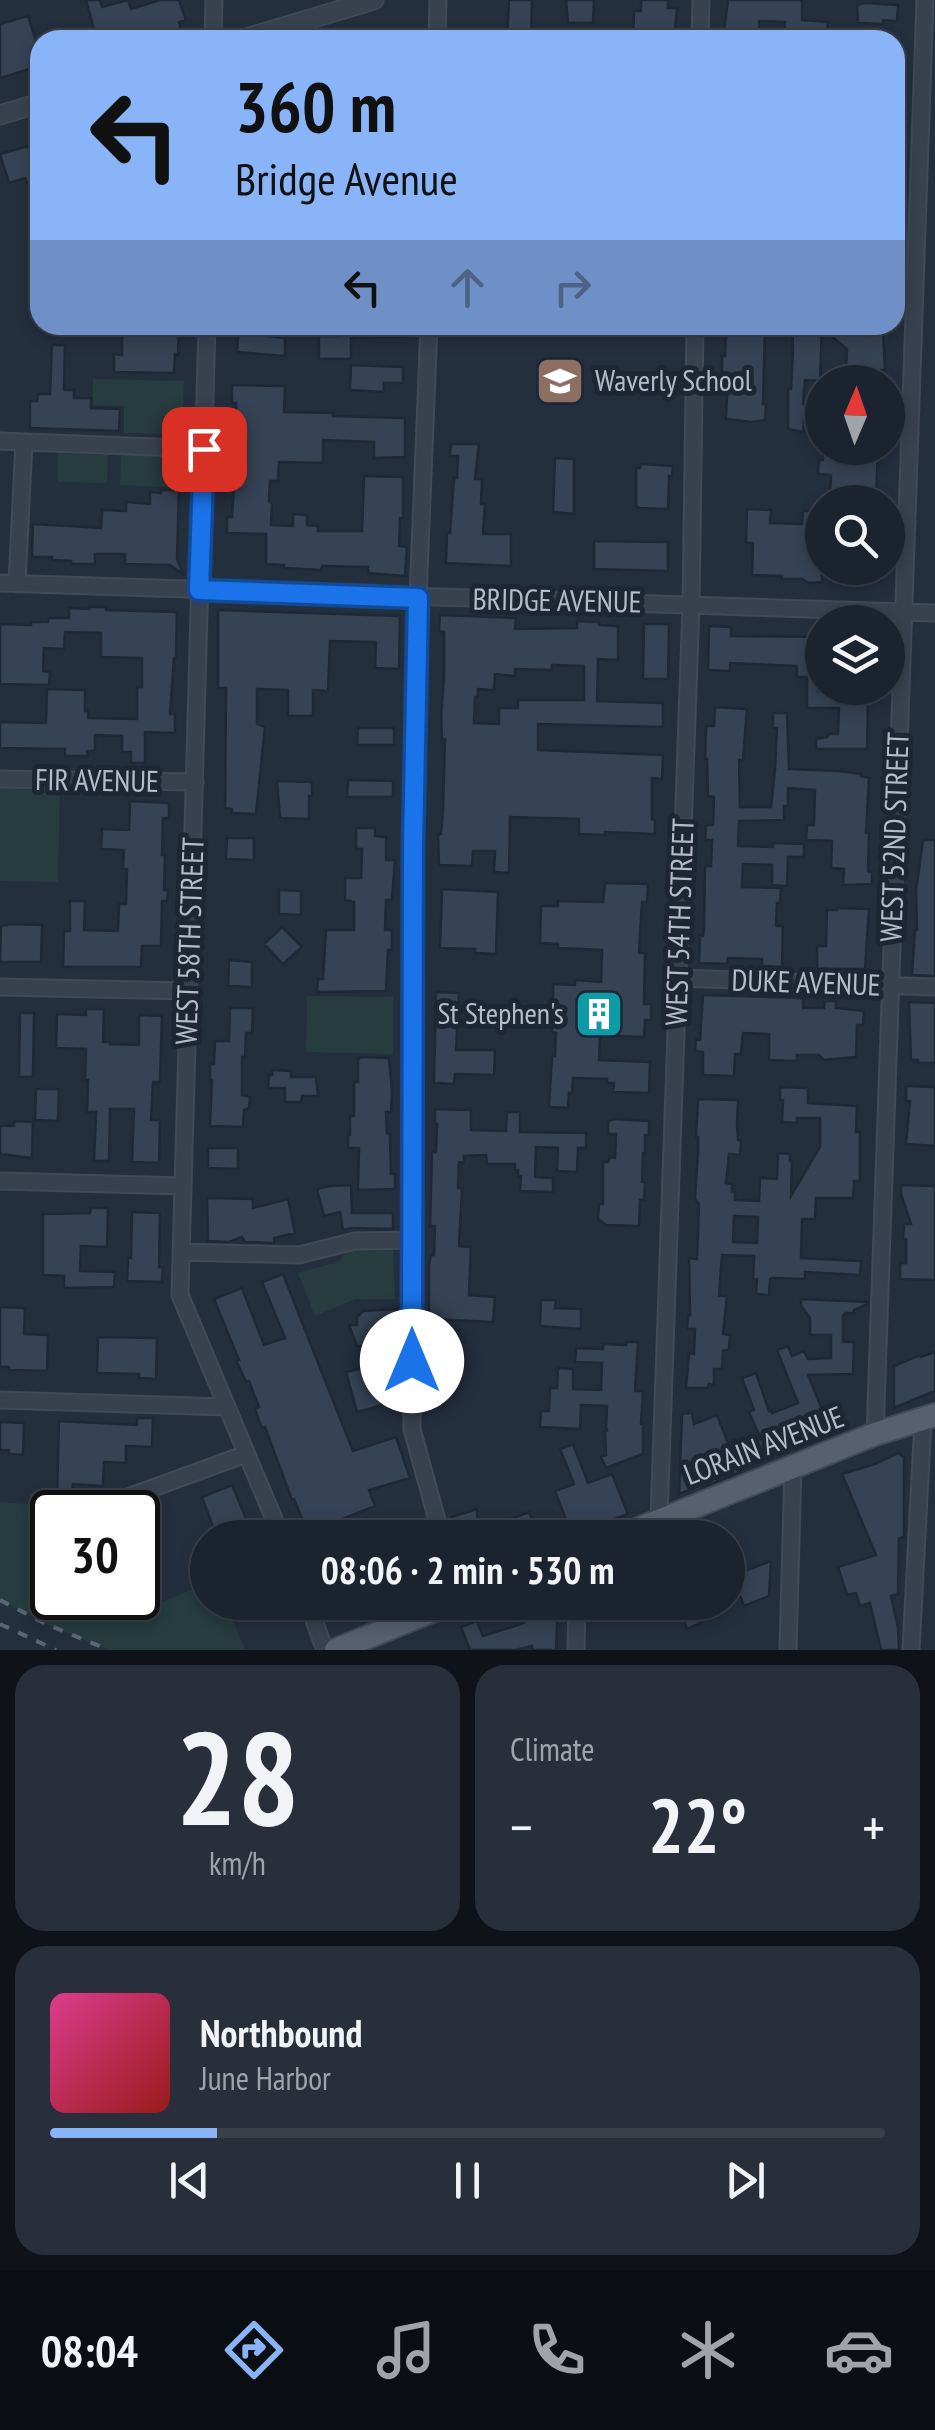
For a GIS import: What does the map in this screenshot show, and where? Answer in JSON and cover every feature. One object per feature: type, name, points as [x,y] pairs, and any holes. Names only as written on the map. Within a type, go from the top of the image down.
[{"type":"main road","name":"LORAIN AVENUE","points":[[656,1520],[875,1434],[929,1417]]},
{"type":"main road","points":[[336,1650],[410,1620]]},
{"type":"street","points":[[213,30],[214,0]]},
{"type":"street","points":[[274,30],[374,0]]},
{"type":"street","points":[[438,0],[438,30]]},
{"type":"street","points":[[700,30],[701,0]]},
{"type":"street","name":"WEST 52ND STREET","points":[[903,605],[924,0]]},
{"type":"street","points":[[0,115],[30,105]]},
{"type":"street","name":"WEST 58TH STREET","points":[[206,335],[180,1296],[274,1520]]},
{"type":"street","points":[[429,335],[413,846],[412,1429],[437,1520]]},
{"type":"street","name":"WEST 54TH STREET","points":[[660,1518],[691,604],[694,335]]},
{"type":"street","points":[[0,441],[204,449]]},
{"type":"street","points":[[8,583],[24,442]]},
{"type":"street","name":"BRIDGE AVENUE","points":[[8,583],[805,608]]},
{"type":"street","name":"BRIDGE AVENUE","points":[[905,612],[935,613]]},
{"type":"street","name":"WEST 52ND STREET","points":[[875,1434],[900,705]]},
{"type":"street","name":"FIR AVENUE","points":[[0,779],[195,782]]},
{"type":"street","name":"DUKE AVENUE","points":[[678,978],[935,988]]},
{"type":"street","points":[[0,987],[188,991]]},
{"type":"street","points":[[0,1182],[184,1186]]},
{"type":"street","points":[[181,1252],[299,1255],[355,1242],[412,1240]]},
{"type":"street","points":[[0,1400],[227,1407]]},
{"type":"street","points":[[911,1650],[929,1417]]},
{"type":"street","points":[[148,1490],[246,1454]]},
{"type":"street","points":[[788,1650],[794,1467]]},
{"type":"street","points":[[314,1620],[325,1650]]},
{"type":"street","points":[[576,1650],[577,1620]]},
{"type":"green space","points":[[93,379],[184,381],[182,434],[124,433],[124,406],[93,405]]},
{"type":"green space","points":[[58,453],[108,455],[107,483],[58,482]]},
{"type":"green space","points":[[121,455],[184,458],[183,488],[120,485]]},
{"type":"green space","points":[[0,779],[60,780],[58,882],[0,881]]},
{"type":"green space","points":[[307,996],[393,997],[393,1054],[306,1052]]},
{"type":"green space","points":[[349,1249],[393,1249],[395,1299],[356,1299],[315,1316],[298,1273],[338,1262]]},
{"type":"green space","points":[[0,1502],[30,1504],[30,1616],[0,1600]]},
{"type":"green space","points":[[190,1590],[190,1620],[233,1620],[245,1650],[109,1650],[38,1620],[160,1620],[160,1603]]},
{"type":"building","points":[[86,0],[100,0],[102,7],[128,0],[131,9],[160,0],[179,0],[186,20],[179,22],[181,28],[175,30],[94,30]]},
{"type":"building","points":[[509,0],[532,0],[531,30],[508,30]]},
{"type":"building","points":[[566,0],[594,0],[593,23],[568,23]]},
{"type":"building","points":[[641,0],[668,0],[668,8],[677,8],[675,30],[633,30],[634,11],[641,11]]},
{"type":"building","points":[[728,0],[802,0],[802,20],[828,22],[827,30],[785,30],[785,22],[759,21],[759,30],[724,30]]},
{"type":"building","points":[[857,5],[898,5],[897,21],[858,23]]},
{"type":"building","points":[[28,16],[32,30],[30,69],[0,78],[0,24]]},
{"type":"building","points":[[28,146],[30,182],[25,178],[9,183],[0,154]]},
{"type":"building","points":[[122,335],[179,335],[174,373],[114,372],[114,354],[122,355]]},
{"type":"building","points":[[412,335],[351,338],[351,359],[319,359],[319,336]]},
{"type":"building","points":[[726,335],[765,335],[765,420],[726,419],[727,394],[722,394]]},
{"type":"building","points":[[792,335],[822,335],[821,365],[805,365],[803,432],[788,429]]},
{"type":"building","points":[[830,335],[883,335],[885,365],[846,365],[847,349]]},
{"type":"building","points":[[238,336],[285,338],[285,356],[237,352]]},
{"type":"building","points":[[52,345],[65,345],[64,390],[74,390],[74,398],[91,398],[91,408],[120,409],[119,431],[30,428],[30,401],[37,401],[38,394],[50,394]]},
{"type":"building","points":[[351,365],[403,367],[403,383],[384,383],[384,392],[350,390]]},
{"type":"building","points":[[232,385],[285,386],[284,412],[405,418],[405,457],[374,458],[374,442],[323,440],[323,463],[279,462],[278,481],[270,481],[269,501],[271,525],[293,526],[293,514],[307,515],[307,525],[318,526],[318,531],[362,531],[364,476],[403,477],[399,546],[407,547],[405,576],[368,573],[368,567],[322,566],[321,570],[266,564],[266,534],[227,533],[227,517],[232,517],[236,448]]},
{"type":"building","points":[[451,444],[479,444],[475,479],[482,479],[483,534],[511,534],[511,566],[446,563],[458,456],[450,456]]},
{"type":"building","points":[[555,458],[574,459],[574,514],[553,512]]},
{"type":"building","points":[[641,464],[673,466],[668,509],[636,506],[636,468]]},
{"type":"building","points":[[819,465],[877,465],[877,485],[831,485],[831,475],[818,474]]},
{"type":"building","points":[[179,490],[177,559],[183,574],[170,565],[125,564],[125,554],[95,554],[95,564],[32,557],[33,524],[101,528],[102,510],[126,511],[126,502],[150,504],[150,492]]},
{"type":"building","points":[[747,509],[771,510],[770,523],[802,524],[805,511],[805,581],[752,575],[753,543],[746,543]]},
{"type":"building","points":[[594,541],[668,542],[668,571],[594,569]]},
{"type":"building","points":[[69,608],[177,612],[170,714],[175,714],[175,733],[145,732],[145,763],[131,763],[131,752],[122,752],[122,736],[95,735],[95,751],[87,751],[88,756],[65,756],[65,749],[0,748],[0,722],[46,723],[47,689],[85,690],[88,718],[137,719],[142,658],[101,657],[101,633],[65,632],[64,649],[44,648],[43,671],[50,672],[49,685],[0,684],[0,624],[31,625],[48,622],[49,618],[69,618]]},
{"type":"building","points":[[218,610],[400,616],[399,669],[375,668],[376,642],[330,641],[328,691],[313,690],[313,716],[288,716],[288,690],[257,689],[257,724],[265,727],[256,814],[232,813],[232,809],[225,808],[226,688],[218,688]]},
{"type":"building","points":[[440,615],[516,618],[515,629],[577,628],[577,621],[618,626],[618,660],[598,659],[597,701],[663,703],[663,727],[538,724],[538,750],[663,755],[662,779],[652,778],[655,834],[579,834],[579,819],[510,817],[509,873],[494,872],[495,851],[473,851],[472,866],[439,865],[445,739],[441,716],[444,632],[439,631]],"holes":[[[552,665],[584,666],[584,700],[518,700],[518,708],[499,708],[499,724],[474,723],[478,689],[494,690],[495,674],[515,676],[515,669],[552,670]]]},
{"type":"building","points":[[644,624],[669,624],[668,679],[643,679]]},
{"type":"building","points":[[709,626],[731,627],[731,636],[805,637],[805,677],[797,677],[797,666],[730,663],[730,671],[708,670]]},
{"type":"building","points":[[868,705],[867,749],[816,749],[816,739],[838,734],[839,708],[807,708]]},
{"type":"building","points":[[715,707],[747,709],[743,760],[739,760],[740,807],[771,807],[777,728],[773,728],[773,713],[787,713],[789,769],[839,771],[869,778],[866,833],[872,884],[843,885],[844,869],[831,868],[832,841],[806,840],[807,825],[814,825],[815,790],[788,788],[784,820],[739,821],[738,846],[804,844],[804,857],[788,857],[787,886],[772,885],[772,865],[743,864],[742,887],[781,888],[776,926],[783,926],[782,967],[762,966],[762,959],[728,958],[727,964],[699,963],[705,866],[711,866],[712,840],[705,840],[706,825],[713,825],[714,797],[708,796],[706,726],[714,726]]},
{"type":"building","points":[[358,728],[394,728],[394,745],[357,745]]},
{"type":"building","points":[[348,780],[393,781],[393,797],[347,797]]},
{"type":"building","points":[[277,781],[312,782],[309,819],[280,818]]},
{"type":"building","points":[[130,801],[169,803],[169,818],[163,818],[164,890],[168,890],[167,901],[162,901],[161,946],[142,946],[141,967],[63,967],[64,931],[70,931],[70,901],[85,901],[84,930],[118,931],[119,904],[126,904],[127,869],[123,869],[124,850],[101,849],[102,829],[129,830]]},
{"type":"building","points":[[356,828],[375,828],[375,836],[386,837],[386,860],[395,860],[392,900],[386,900],[385,930],[392,930],[392,950],[388,950],[386,991],[317,992],[318,979],[323,979],[326,930],[354,930],[354,902],[345,900],[345,878],[361,878],[362,849],[356,849]]},
{"type":"building","points":[[227,838],[254,838],[254,860],[226,859]]},
{"type":"building","points":[[923,840],[935,840],[935,976],[912,975]]},
{"type":"building","points":[[605,883],[648,884],[647,902],[642,902],[639,953],[645,953],[644,1004],[651,1004],[651,1020],[645,1020],[644,1037],[600,1035],[599,1060],[650,1062],[649,1093],[613,1092],[614,1083],[607,1083],[607,1079],[573,1078],[568,1108],[549,1107],[556,1033],[552,1032],[552,1022],[545,1011],[553,996],[553,984],[575,985],[575,980],[601,982],[602,950],[540,943],[541,906],[558,906],[558,901],[603,902]]},
{"type":"building","points":[[442,889],[498,892],[496,954],[440,948]]},
{"type":"building","points":[[279,890],[301,891],[301,915],[279,914]]},
{"type":"building","points":[[869,909],[865,969],[817,969],[817,946],[826,946],[827,910]]},
{"type":"building","points":[[42,925],[41,962],[0,962],[1,926]]},
{"type":"building","points":[[282,927],[302,947],[283,964],[264,944]]},
{"type":"building","points":[[229,960],[252,962],[252,987],[228,986]]},
{"type":"building","points":[[436,992],[459,993],[456,1050],[495,1050],[494,1075],[455,1074],[454,1084],[434,1083]]},
{"type":"building","points":[[703,995],[803,998],[803,1008],[824,1008],[825,1001],[836,1001],[836,1008],[864,1011],[863,1025],[857,1025],[856,1057],[824,1060],[819,1055],[797,1055],[797,1061],[769,1060],[769,1034],[743,1033],[741,1054],[735,1054],[734,1076],[703,1075],[703,1052],[695,1051],[696,1039],[700,1040]]},
{"type":"building","points":[[909,1002],[935,1003],[935,1063],[911,1060]]},
{"type":"building","points":[[230,1008],[253,1008],[252,1033],[246,1033],[242,1057],[242,1095],[250,1097],[243,1127],[210,1126],[210,1064],[214,1064],[215,1041],[229,1041]]},
{"type":"building","points":[[86,1009],[104,1009],[103,1042],[110,1044],[139,1045],[139,1015],[162,1016],[160,1082],[153,1082],[151,1120],[160,1120],[159,1163],[132,1162],[134,1109],[110,1109],[109,1161],[94,1161],[96,1112],[87,1112],[86,1049],[56,1048],[57,1014],[86,1015]]},
{"type":"building","points":[[20,1013],[34,1013],[33,1077],[19,1077]]},
{"type":"building","points":[[389,1058],[392,1091],[391,1112],[386,1112],[387,1134],[395,1189],[358,1190],[359,1148],[348,1148],[348,1136],[350,1116],[354,1116],[358,1059]]},
{"type":"building","points":[[272,1070],[291,1071],[291,1077],[316,1077],[318,1096],[285,1102],[285,1088],[268,1088]]},
{"type":"building","points":[[906,1086],[935,1087],[935,1146],[906,1144],[910,1101],[906,1101]]},
{"type":"building","points":[[780,1087],[808,1088],[808,1103],[857,1106],[860,1181],[854,1181],[853,1198],[816,1198],[815,1219],[802,1219],[801,1258],[861,1261],[860,1275],[805,1272],[805,1279],[772,1278],[769,1295],[756,1294],[754,1256],[722,1255],[719,1296],[727,1296],[723,1334],[730,1335],[729,1349],[723,1351],[722,1369],[714,1369],[714,1385],[686,1388],[689,1353],[694,1354],[695,1329],[687,1329],[689,1258],[697,1259],[698,1099],[738,1100],[740,1155],[729,1154],[726,1183],[732,1184],[735,1200],[759,1201],[760,1178],[777,1179],[778,1153],[790,1154],[791,1196],[820,1147],[820,1118],[782,1122]],"holes":[[[734,1216],[758,1217],[757,1243],[733,1242]]]},
{"type":"building","points":[[36,1089],[59,1089],[58,1121],[35,1120]]},
{"type":"building","points":[[435,1109],[471,1110],[471,1130],[506,1131],[507,1112],[520,1112],[520,1132],[586,1133],[586,1148],[578,1148],[577,1172],[557,1171],[558,1148],[536,1147],[535,1177],[553,1178],[553,1192],[520,1191],[521,1176],[515,1164],[487,1164],[486,1155],[464,1156],[464,1163],[459,1162],[459,1246],[471,1247],[469,1295],[495,1297],[493,1322],[429,1319],[429,1264],[434,1255],[435,1226],[430,1226]]},
{"type":"building","points":[[14,1121],[33,1122],[32,1158],[0,1154],[0,1126],[14,1126]]},
{"type":"building","points":[[608,1121],[649,1121],[639,1226],[606,1225],[598,1219],[599,1204],[603,1204],[603,1162],[615,1158],[616,1134],[608,1134]]},
{"type":"building","points":[[208,1148],[238,1148],[238,1169],[208,1168]]},
{"type":"building","points":[[351,1185],[352,1213],[393,1213],[393,1229],[343,1230],[340,1212],[324,1216],[317,1189]]},
{"type":"building","points":[[901,1185],[935,1186],[935,1280],[900,1279],[900,1263],[906,1263],[904,1224],[911,1224]]},
{"type":"building","points":[[207,1198],[253,1199],[253,1208],[288,1199],[295,1233],[274,1238],[274,1243],[245,1242],[242,1237],[229,1242],[208,1241]]},
{"type":"building","points":[[91,1208],[108,1208],[107,1247],[81,1246],[80,1271],[115,1272],[114,1287],[64,1288],[64,1276],[43,1275],[43,1214],[90,1213]]},
{"type":"building","points":[[132,1212],[160,1213],[162,1282],[127,1281]]},
{"type":"building","points":[[283,1274],[353,1451],[396,1437],[410,1478],[369,1490],[375,1506],[340,1520],[303,1520],[292,1500],[214,1299],[242,1288],[264,1345],[285,1338],[262,1282]]},
{"type":"building","points":[[801,1299],[868,1302],[843,1316],[843,1342],[854,1342],[853,1374],[808,1375],[832,1434],[798,1447],[791,1440],[760,1453],[763,1460],[740,1472],[679,1494],[682,1414],[692,1413],[694,1424],[717,1415],[728,1443],[737,1439],[740,1447],[761,1439],[749,1412],[754,1410],[742,1378],[756,1373],[772,1413],[798,1403],[777,1350],[788,1346],[792,1356],[804,1351],[808,1359],[831,1358],[831,1335],[810,1335],[810,1318]]},
{"type":"building","points":[[541,1300],[556,1300],[555,1308],[581,1309],[581,1329],[540,1326]]},
{"type":"building","points":[[0,1307],[25,1308],[24,1334],[48,1335],[47,1371],[0,1367]]},
{"type":"building","points":[[397,1309],[395,1341],[386,1345],[396,1379],[385,1382],[391,1403],[357,1412],[346,1372],[367,1367],[366,1346],[357,1346],[349,1325],[357,1325],[357,1317],[363,1311]]},
{"type":"building","points":[[98,1337],[157,1338],[156,1379],[139,1378],[139,1374],[97,1373]]},
{"type":"building","points":[[638,1342],[635,1391],[643,1391],[643,1454],[606,1468],[601,1457],[606,1455],[607,1406],[581,1405],[580,1429],[540,1427],[541,1411],[549,1411],[550,1388],[557,1388],[558,1368],[573,1369],[573,1389],[601,1390],[602,1363],[575,1362],[576,1348],[603,1349],[603,1344]]},
{"type":"building","points":[[935,1352],[935,1391],[894,1408],[894,1366]]},
{"type":"building","points":[[137,1418],[153,1418],[152,1447],[126,1446],[126,1463],[104,1462],[103,1486],[73,1484],[72,1490],[57,1490],[59,1421],[137,1425]]},
{"type":"building","points":[[0,1422],[24,1423],[23,1455],[0,1450]]},
{"type":"building","points":[[573,1444],[588,1483],[612,1474],[628,1514],[612,1520],[566,1520],[555,1491],[574,1484],[560,1449]]},
{"type":"building","points":[[898,1453],[904,1457],[904,1537],[899,1538],[898,1594],[891,1596],[899,1650],[881,1650],[870,1603],[860,1606],[856,1593],[847,1595],[838,1567],[876,1555],[842,1474]]},
{"type":"building","points":[[232,1485],[247,1520],[210,1520],[202,1497]]},
{"type":"building","points":[[477,1509],[477,1520],[452,1517]]},
{"type":"building","points":[[529,1512],[532,1520],[511,1520]]},
{"type":"building","points":[[771,1561],[769,1596],[745,1606],[745,1571]]},
{"type":"building","points":[[523,1620],[557,1620],[556,1650],[533,1650],[532,1646],[470,1650],[461,1627],[477,1621],[483,1636],[524,1623]]},
{"type":"building","points":[[683,1620],[707,1620],[687,1629]]},
{"type":"railway","points":[[0,1600],[109,1650]]},
{"type":"railway","points":[[0,1624],[56,1650]]},
{"type":"place","name":"Waverly School","points":[[560,381]]},
{"type":"place","name":"St Stephen's","points":[[599,1014]]},
{"type":"route","points":[[204,449],[199,590],[418,598],[413,846],[412,1361]]}]
